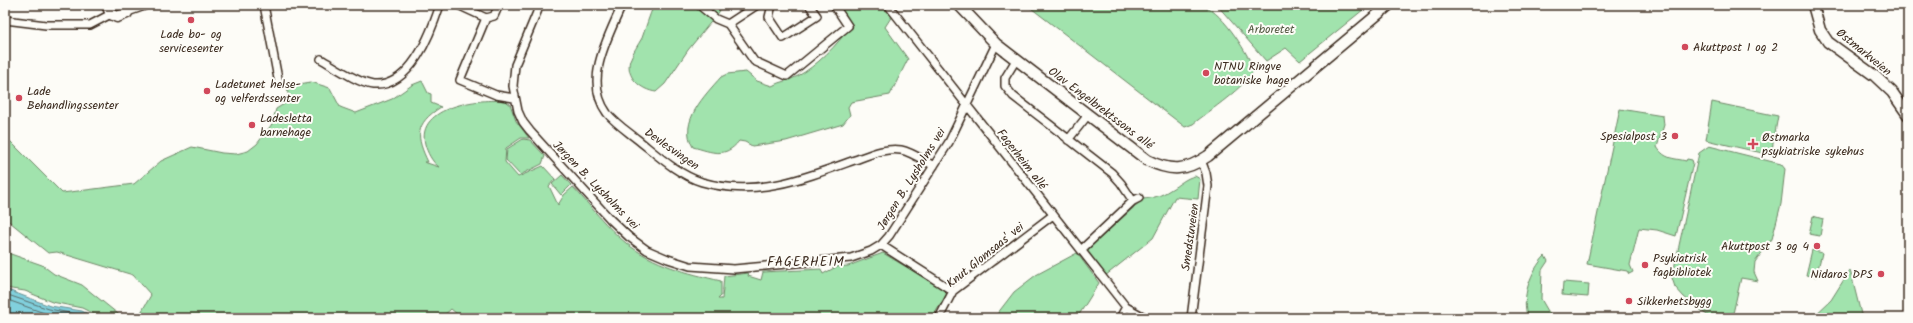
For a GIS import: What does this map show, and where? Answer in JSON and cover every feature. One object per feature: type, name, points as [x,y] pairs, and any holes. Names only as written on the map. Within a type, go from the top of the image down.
[{"type":"street","points":[[5,20],[46,26],[90,25],[109,9],[120,16],[130,8],[143,5]]},
{"type":"street","points":[[264,5],[279,84]]},
{"type":"street","points":[[321,59],[363,82],[372,85],[383,84],[391,81],[406,71],[420,52],[432,28],[440,5]]},
{"type":"street","points":[[458,5],[486,18],[494,16],[499,5]]},
{"type":"street","name":"Jørgen B. Lysholms vei","points":[[540,5],[515,65],[513,86],[514,98],[520,116],[527,126],[610,219],[629,237],[647,250],[668,259],[701,268],[734,269],[842,260],[864,253],[881,245],[889,236],[949,142],[996,44]]},
{"type":"street","name":"Devlesvingen","points":[[622,5],[599,60],[596,87],[599,99],[614,120],[686,175],[702,182],[730,187],[765,188],[806,178],[886,150],[907,152],[934,166]]},
{"type":"street","points":[[699,5],[716,19],[728,24],[754,61],[787,76],[848,26],[834,5]]},
{"type":"street","points":[[728,24],[756,5]]},
{"type":"street","points":[[772,5],[769,18],[783,38],[817,16],[809,5]]},
{"type":"street","name":"Fagerheim allé","points":[[888,5],[1126,308],[1146,318]]},
{"type":"street","name":"Olav Engelbrektssons allé","points":[[959,5],[996,44],[1088,115],[1155,164],[1164,167],[1183,168],[1192,166],[1201,160],[1388,5]]},
{"type":"street","name":"Østmarkveien","points":[[1813,5],[1820,30],[1828,42],[1875,76],[1892,92],[1908,115]]},
{"type":"street","points":[[486,18],[460,80],[496,95],[514,98]]},
{"type":"street","points":[[1016,60],[1006,78],[1005,86],[1013,96],[1112,173],[1136,200],[1081,250]]},
{"type":"street","points":[[1068,140],[1088,115]]},
{"type":"street","name":"Smedstuveien","points":[[1191,318],[1208,186],[1206,173],[1201,160]]},
{"type":"street","name":"Knut Glomsaas' vei","points":[[939,318],[953,291],[1053,215]]},
{"type":"street","points":[[881,245],[953,291]]},
{"type":"street","points":[[1120,318],[1126,308]]},
{"type":"green space","points":[[654,5],[722,5],[719,12],[688,50],[665,84],[656,92],[645,89],[636,82],[632,77],[629,66],[634,51],[642,38]]},
{"type":"green space","points":[[836,5],[882,5],[892,16],[885,27],[908,59],[890,95],[851,102],[848,107],[850,115],[843,124],[786,141],[752,146],[745,142],[739,141],[729,150],[718,153],[693,147],[689,138],[689,128],[695,109],[721,77],[727,74],[746,72],[757,81],[772,86],[795,78],[805,72],[833,48],[849,27]]},
{"type":"green space","name":"NTNU Ringve botaniske hage","points":[[1027,5],[1142,5],[1145,7],[1143,5],[1199,5],[1215,13],[1224,21],[1239,41],[1254,69],[1250,76],[1236,91],[1193,124],[1185,127]]},
{"type":"green space","name":"Arboretet","points":[[1217,5],[1369,5],[1300,61],[1286,48],[1266,61]]},
{"type":"green space","points":[[422,81],[428,93],[431,94],[431,103],[441,107],[432,113],[422,125],[420,132],[421,145],[428,162],[424,162],[439,167],[432,160],[427,150],[425,144],[425,131],[430,121],[440,113],[452,107],[466,103],[494,100],[505,101],[510,104],[516,121],[529,138],[521,138],[506,148],[505,162],[518,177],[543,166],[555,179],[549,186],[558,205],[564,195],[573,187],[612,230],[637,251],[659,263],[696,275],[721,281],[721,296],[718,299],[722,299],[724,276],[749,273],[748,276],[761,280],[763,272],[821,269],[823,274],[836,267],[848,266],[883,253],[948,292],[932,318],[462,318],[451,309],[441,318],[138,318],[151,295],[133,275],[57,252],[48,253],[5,218],[5,136],[62,193],[134,184],[161,161],[192,147],[222,153],[236,154],[248,151],[257,144],[272,124],[276,109],[289,101],[287,86],[311,82],[330,88],[340,107],[356,113],[392,99],[412,85]]},
{"type":"green space","points":[[1712,102],[1778,116],[1771,155],[1706,140]]},
{"type":"green space","points":[[1620,109],[1663,116],[1664,125],[1657,147],[1667,156],[1686,161],[1687,159],[1692,160],[1693,163],[1676,236],[1657,230],[1639,228],[1630,265],[1633,272],[1629,274],[1627,271],[1587,264]]},
{"type":"green space","points":[[523,139],[530,140],[545,156],[542,164],[520,175],[506,160],[507,149]]},
{"type":"green space","points":[[1709,146],[1781,164],[1785,169],[1781,204],[1772,239],[1755,262],[1754,272],[1758,281],[1741,278],[1732,318],[1712,318],[1704,313],[1684,297],[1675,287],[1672,278],[1699,153]]},
{"type":"green space","points":[[562,175],[571,185],[561,195],[552,184]]},
{"type":"green space","points":[[1195,176],[1200,179],[1198,199],[1175,197],[1153,238],[1105,276],[1086,251],[1143,199],[1163,194],[1185,180]]},
{"type":"green space","points":[[1813,216],[1823,219],[1820,236],[1809,234]]},
{"type":"green space","points":[[1812,250],[1822,253],[1816,277],[1806,275]]},
{"type":"green space","points":[[5,252],[42,265],[54,274],[82,285],[123,318],[102,318],[82,308],[52,302],[25,291],[5,288]]},
{"type":"green space","points":[[1077,253],[1099,283],[1077,318],[994,318],[1014,292],[1036,275]]},
{"type":"green space","points":[[1545,256],[1548,261],[1542,270],[1541,299],[1552,318],[1528,318],[1525,302],[1528,285],[1535,269]]},
{"type":"green space","points":[[1850,270],[1862,318],[1812,318],[1831,300]]},
{"type":"green space","points":[[1563,282],[1589,284],[1588,297],[1562,295]]},
{"type":"water","points":[[5,289],[50,306],[82,311],[95,318],[5,318]]},
{"type":"place","name":"Lade bo- og servicesenter","points":[[191,20]]},
{"type":"place","name":"Akuttpost 1 og 2","points":[[1685,47]]},
{"type":"place","name":"NTNU Ringve botaniske hage","points":[[1206,73]]},
{"type":"place","name":"Ladetunet helse- og velferdssenter","points":[[207,91]]},
{"type":"place","name":"Lade Behandlingssenter","points":[[19,98]]},
{"type":"place","name":"Ladesletta barnehage","points":[[252,125]]},
{"type":"place","name":"Spesialpost 3","points":[[1675,136]]},
{"type":"place","name":"Østmarka psykiatriske sykehus","points":[[1753,144]]},
{"type":"place","name":"Akuttpost 3 og 4","points":[[1817,246]]},
{"type":"place","name":"Psykiatrisk fagbibliotek","points":[[1645,265]]},
{"type":"place","name":"Nidaros DPS","points":[[1881,274]]},
{"type":"place","name":"Sikkerhetsbygg","points":[[1629,301]]},
{"type":"district","name":"FAGERHEIM","points":[[806,261]]}]
